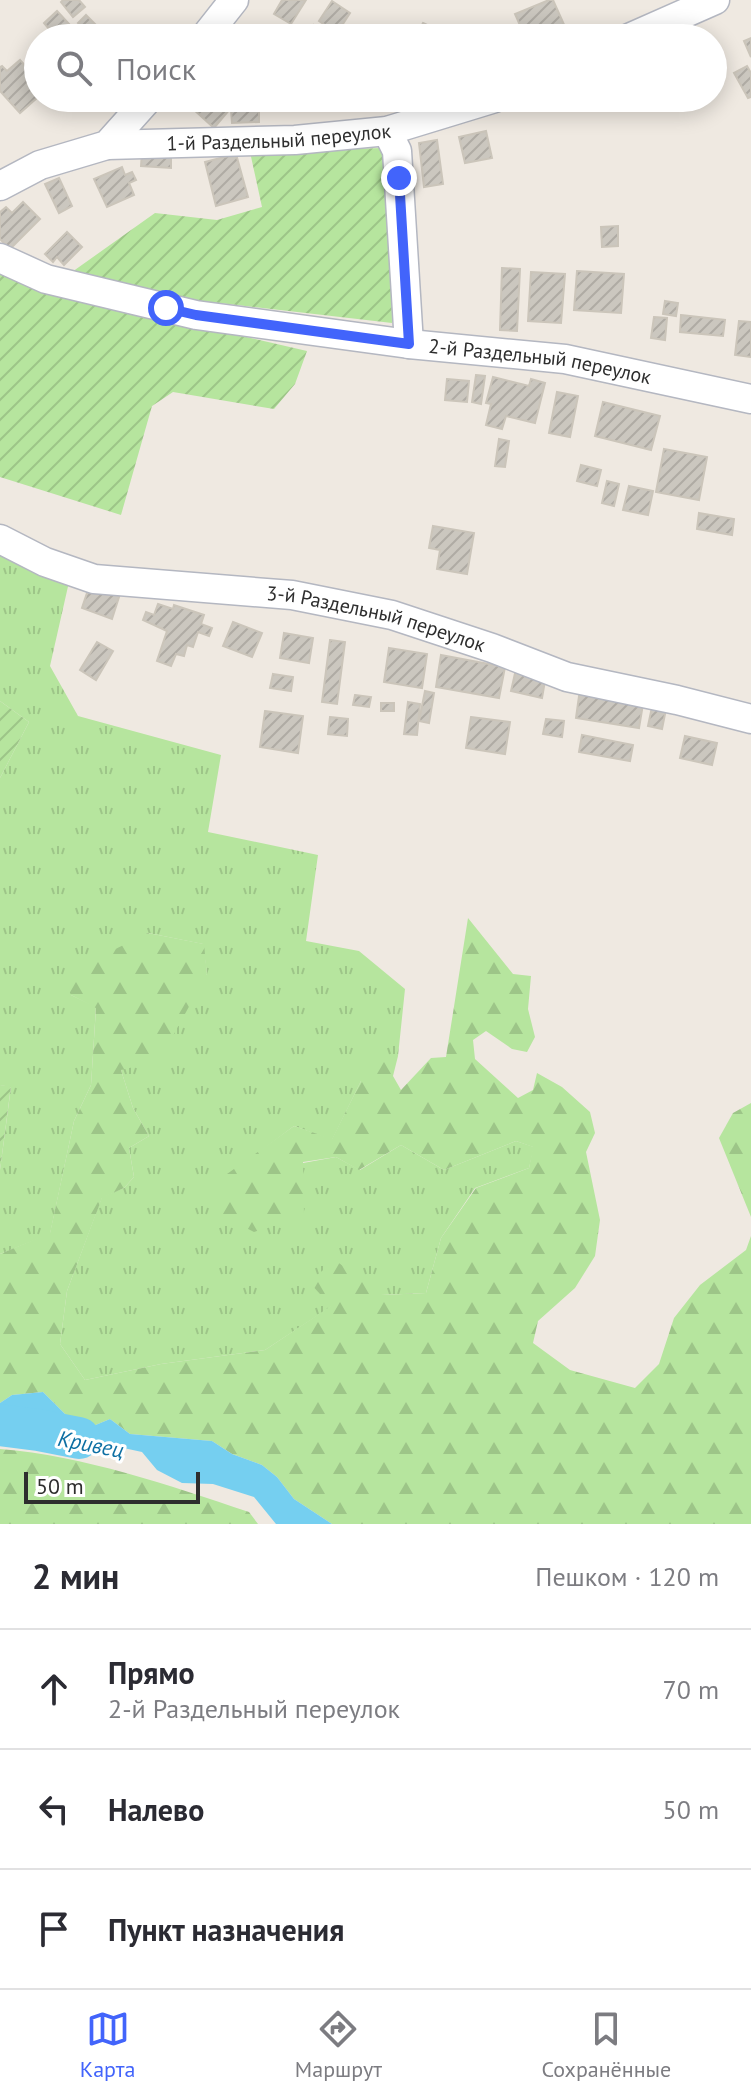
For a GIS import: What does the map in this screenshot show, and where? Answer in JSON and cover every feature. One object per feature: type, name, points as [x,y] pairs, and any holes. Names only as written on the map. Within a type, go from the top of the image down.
[{"type":"street","points":[[215,24],[234,0]]},
{"type":"street","points":[[661,24],[715,0]]},
{"type":"street","points":[[107,145],[136,112]]},
{"type":"street","name":"1-й Раздельный переулок","points":[[0,186],[40,165],[107,145],[295,140],[387,131],[449,112]]},
{"type":"street","points":[[387,131],[397,151],[409,344]]},
{"type":"street","name":"2-й Раздельный переулок","points":[[0,258],[46,279],[196,315],[409,344],[565,359],[751,399]]},
{"type":"street","name":"3-й Раздельный переулок","points":[[0,539],[45,562],[94,579],[292,595],[392,615],[567,677],[751,719]]},
{"type":"green space","points":[[382,148],[390,193],[392,323],[194,300],[72,272],[155,213],[217,220],[262,207],[250,152]]},
{"type":"green space","points":[[0,270],[75,297],[307,351],[295,384],[274,409],[173,392],[152,406],[121,515],[0,477]]},
{"type":"green space","points":[[0,546],[69,582],[50,666],[78,716],[221,755],[208,832],[318,855],[306,941],[359,951],[405,989],[398,1056],[361,1056],[361,1081],[332,1140],[294,1126],[258,1153],[303,1163],[336,1157],[360,1170],[401,1145],[444,1170],[516,1141],[534,1147],[529,1168],[475,1188],[441,1238],[426,1293],[381,1295],[332,1306],[265,1350],[161,1364],[85,1380],[60,1344],[67,1291],[102,1197],[124,1188],[134,1177],[129,1148],[149,1136],[133,1108],[121,1070],[207,974],[203,944],[148,933],[71,995],[96,1007],[91,1085],[74,1121],[50,1234],[0,1254],[0,1170],[11,1087],[0,1085],[0,778],[29,722],[0,701]]},
{"type":"green space","points":[[0,701],[29,722],[0,778]]},
{"type":"green space","points":[[468,918],[513,974],[531,976],[528,1009],[535,1037],[527,1052],[512,1049],[486,1031],[473,1040],[475,1059],[518,1098],[533,1090],[537,1073],[562,1087],[590,1112],[595,1133],[586,1152],[600,1220],[595,1256],[575,1288],[538,1321],[533,1343],[570,1370],[635,1388],[659,1364],[674,1318],[700,1285],[746,1250],[751,1236],[751,1524],[332,1524],[294,1499],[277,1477],[262,1465],[232,1454],[212,1441],[130,1434],[110,1419],[86,1429],[68,1417],[43,1392],[12,1395],[0,1403],[0,1254],[50,1233],[74,1121],[91,1085],[96,1008],[71,995],[65,982],[93,960],[148,933],[204,944],[207,974],[159,1061],[121,1070],[133,1108],[149,1136],[129,1148],[134,1177],[124,1188],[102,1198],[67,1291],[60,1344],[85,1380],[161,1364],[265,1350],[331,1306],[309,1282],[335,1260],[381,1295],[426,1293],[441,1238],[476,1188],[529,1168],[533,1147],[516,1141],[444,1170],[401,1145],[359,1170],[336,1157],[303,1162],[304,1215],[254,1232],[211,1210],[220,1179],[294,1126],[332,1139],[361,1081],[361,1056],[398,1056],[393,1076],[401,1090],[431,1058],[446,1057]]},
{"type":"green space","points":[[0,1085],[11,1086],[0,1170]]},
{"type":"green space","points":[[751,1103],[751,1217],[719,1138],[733,1113]]},
{"type":"green space","points":[[0,1449],[63,1458],[126,1473],[249,1512],[258,1524],[0,1524]]},
{"type":"water","points":[[43,1392],[68,1417],[86,1429],[110,1419],[130,1434],[212,1441],[232,1454],[262,1465],[277,1477],[294,1499],[332,1524],[276,1524],[254,1497],[213,1484],[182,1483],[157,1470],[142,1452],[105,1444],[90,1451],[66,1451],[44,1446],[0,1409],[0,1403],[12,1395]]},
{"type":"building","points":[[79,0],[85,7],[73,17],[61,2]]},
{"type":"building","points":[[282,0],[306,0],[291,24],[274,14]]},
{"type":"building","points":[[553,0],[564,24],[519,24],[515,14]]},
{"type":"building","points":[[332,1],[350,13],[343,24],[324,24],[319,21]]},
{"type":"building","points":[[57,11],[69,24],[45,24]]},
{"type":"building","points":[[86,15],[95,24],[79,24]]},
{"type":"building","points":[[751,38],[751,57],[744,41]]},
{"type":"building","points":[[20,60],[24,64],[24,109],[20,113],[0,91],[0,67],[7,71]]},
{"type":"building","points":[[747,66],[751,73],[751,97],[748,98],[734,73]]},
{"type":"building","points":[[196,112],[227,112],[214,128]]},
{"type":"building","points":[[231,112],[259,112],[259,122],[232,123]]},
{"type":"building","points":[[486,131],[492,158],[465,163],[459,137]]},
{"type":"building","points":[[437,140],[443,184],[424,187],[419,143]]},
{"type":"building","points":[[142,152],[171,153],[171,168],[141,166]]},
{"type":"building","points":[[236,154],[248,197],[216,206],[205,162]]},
{"type":"building","points":[[122,167],[125,175],[132,172],[136,180],[129,183],[134,195],[107,207],[94,179]]},
{"type":"building","points":[[59,178],[72,206],[59,213],[45,184]]},
{"type":"building","points":[[23,202],[40,219],[10,249],[0,239],[0,212],[6,207],[12,213]]},
{"type":"building","points":[[618,226],[618,246],[602,247],[601,227]]},
{"type":"building","points":[[67,232],[82,247],[64,265],[57,257],[53,262],[45,254]]},
{"type":"building","points":[[502,268],[520,269],[517,331],[500,330]]},
{"type":"building","points":[[577,271],[624,274],[621,313],[574,310]]},
{"type":"building","points":[[531,272],[565,274],[561,323],[528,321]]},
{"type":"building","points":[[665,301],[678,303],[676,316],[663,314]]},
{"type":"building","points":[[681,315],[725,320],[723,336],[680,332]]},
{"type":"building","points":[[654,317],[667,318],[665,340],[651,338]]},
{"type":"building","points":[[739,321],[751,322],[751,357],[735,355]]},
{"type":"building","points":[[476,375],[485,376],[481,404],[472,402]]},
{"type":"building","points":[[493,377],[529,386],[531,379],[545,383],[535,423],[506,416],[502,429],[486,425],[491,404],[486,403]]},
{"type":"building","points":[[447,379],[469,381],[467,402],[445,400]]},
{"type":"building","points":[[557,392],[578,396],[570,437],[549,433]]},
{"type":"building","points":[[603,402],[660,416],[651,450],[595,436]]},
{"type":"building","points":[[499,439],[509,441],[505,467],[495,466]]},
{"type":"building","points":[[664,449],[707,457],[699,500],[656,492]]},
{"type":"building","points":[[581,465],[601,470],[597,486],[577,481]]},
{"type":"building","points":[[607,481],[619,484],[614,506],[602,503]]},
{"type":"building","points":[[629,486],[653,491],[648,515],[623,510]]},
{"type":"building","points":[[699,513],[734,519],[732,535],[697,529]]},
{"type":"building","points":[[433,526],[474,533],[467,574],[437,569],[440,550],[429,548]]},
{"type":"building","points":[[90,584],[120,594],[112,619],[82,608]]},
{"type":"building","points":[[158,604],[173,609],[174,605],[204,615],[201,624],[212,628],[209,636],[198,632],[193,647],[187,645],[184,656],[176,654],[171,666],[157,661],[167,631],[143,620],[146,612],[154,615]]},
{"type":"building","points":[[233,622],[262,633],[252,657],[223,646]]},
{"type":"building","points":[[284,633],[313,638],[309,663],[280,658]]},
{"type":"building","points":[[330,640],[345,642],[337,704],[322,702]]},
{"type":"building","points":[[97,642],[113,651],[96,680],[80,670]]},
{"type":"building","points":[[389,648],[427,654],[422,688],[384,682]]},
{"type":"building","points":[[441,655],[505,667],[499,698],[436,687]]},
{"type":"building","points":[[516,669],[546,675],[542,698],[511,691]]},
{"type":"building","points":[[273,674],[293,677],[291,691],[270,688]]},
{"type":"building","points":[[580,689],[644,698],[639,728],[576,718]]},
{"type":"building","points":[[425,691],[434,693],[429,723],[419,721]]},
{"type":"building","points":[[355,695],[371,697],[369,707],[353,705]]},
{"type":"building","points":[[408,702],[420,704],[417,735],[404,734]]},
{"type":"building","points":[[653,702],[667,704],[662,729],[648,726]]},
{"type":"building","points":[[381,703],[394,703],[394,711],[381,711]]},
{"type":"building","points":[[265,711],[303,716],[298,753],[260,747]]},
{"type":"building","points":[[330,717],[348,719],[347,736],[328,734]]},
{"type":"building","points":[[471,717],[510,722],[505,754],[466,748]]},
{"type":"building","points":[[546,719],[564,721],[562,737],[543,734]]},
{"type":"building","points":[[582,735],[633,745],[630,761],[579,752]]},
{"type":"building","points":[[685,736],[717,743],[712,765],[680,758]]},
{"type":"waterway","name":"Кривец","points":[[0,1425],[79,1438]]},
{"type":"route","points":[[166,308],[196,315],[409,344],[399,178]]}]
